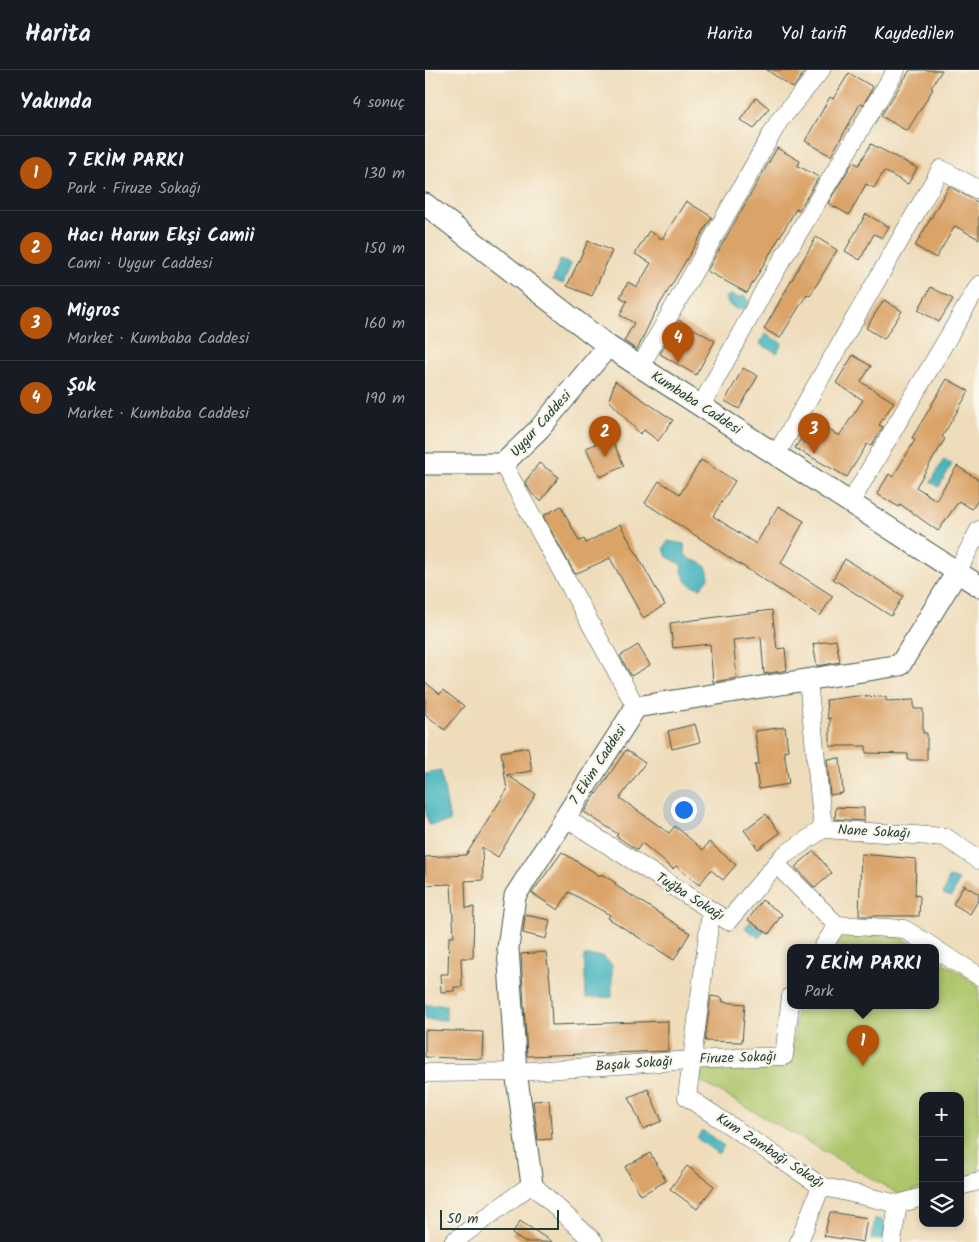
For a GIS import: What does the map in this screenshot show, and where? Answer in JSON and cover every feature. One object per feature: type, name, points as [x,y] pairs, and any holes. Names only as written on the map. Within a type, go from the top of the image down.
[{"type":"street","points":[[640,367],[779,121],[821,70]]},
{"type":"street","points":[[701,406],[767,284],[895,70]]},
{"type":"street","points":[[776,455],[941,169],[979,190]]},
{"type":"street","name":"Kumbaba Caddesi","points":[[425,204],[608,346],[979,586]]},
{"type":"street","points":[[850,503],[979,284]]},
{"type":"street","name":"Uygur Caddesi","points":[[425,464],[503,464],[540,428],[608,346]]},
{"type":"street","points":[[503,464],[636,708],[900,665],[957,572],[979,530]]},
{"type":"street","name":"Nane Sokağı","points":[[808,680],[823,829],[945,837],[979,860]]},
{"type":"street","name":"7 Ekim Caddesi","points":[[532,1184],[516,1072],[508,948],[515,896],[564,817],[636,708]]},
{"type":"street","name":"Tuğba Sokağı","points":[[564,817],[728,921],[783,856],[823,829]]},
{"type":"street","points":[[775,864],[837,925],[904,929],[928,944]]},
{"type":"street","name":"Başak Sokağı","points":[[425,1073],[516,1072],[691,1060],[711,911]]},
{"type":"street","points":[[825,944],[837,925]]},
{"type":"street","points":[[939,951],[979,976]]},
{"type":"street","name":"Firuze Sokağı","points":[[691,1060],[784,1056],[789,1009]]},
{"type":"street","name":"Kum Zambağı Sokağı","points":[[691,1060],[687,1097],[821,1186],[897,1204],[919,1198]]},
{"type":"street","points":[[964,1185],[979,1180]]},
{"type":"street","points":[[453,1242],[532,1184],[594,1242]]},
{"type":"street","points":[[799,1242],[821,1186]]},
{"type":"street","points":[[892,1242],[897,1204]]},
{"type":"green space","points":[[841,933],[900,937],[912,944],[833,944]]},
{"type":"green space","points":[[939,960],[979,985],[979,1173],[964,1177],[964,1092],[919,1092],[919,1189],[899,1194],[702,1082],[701,1069],[792,1063],[797,1009],[939,1009]]},
{"type":"water","points":[[560,260],[571,264],[563,284],[553,280]]},
{"type":"water","points":[[732,295],[736,298],[745,296],[748,301],[747,309],[736,309],[728,304],[725,297]]},
{"type":"water","points":[[765,334],[782,343],[777,353],[760,344]]},
{"type":"water","points":[[944,459],[952,464],[939,487],[931,482]]},
{"type":"water","points":[[668,541],[684,544],[685,554],[690,559],[706,567],[709,578],[701,588],[689,583],[684,577],[681,564],[667,557],[664,548]]},
{"type":"water","points":[[441,771],[450,822],[429,825],[425,809],[425,774]]},
{"type":"water","points":[[949,877],[959,880],[952,897],[943,894]]},
{"type":"water","points":[[750,922],[764,932],[759,938],[745,928]]},
{"type":"water","points":[[584,956],[603,956],[612,965],[612,997],[586,998]]},
{"type":"water","points":[[425,1005],[446,1005],[446,1020],[425,1020]]},
{"type":"water","points":[[702,1130],[724,1146],[718,1154],[697,1138]]},
{"type":"water","points":[[875,1219],[882,1220],[886,1227],[883,1240],[871,1239]]},
{"type":"building","points":[[767,70],[806,70],[793,88]]},
{"type":"building","points":[[910,70],[942,70],[931,88],[933,89],[907,131],[881,116]]},
{"type":"building","points":[[849,73],[873,87],[863,105],[860,104],[831,156],[805,141],[830,97],[833,99]]},
{"type":"building","points":[[756,98],[769,108],[754,129],[740,120]]},
{"type":"building","points":[[871,144],[917,168],[908,184],[884,171],[874,188],[866,184],[849,215],[828,203],[853,162],[859,165]]},
{"type":"building","points":[[777,148],[800,161],[798,166],[819,177],[799,210],[796,209],[747,293],[707,271]]},
{"type":"building","points":[[949,186],[979,203],[979,239],[955,226],[936,258],[915,246]]},
{"type":"building","points":[[686,201],[712,217],[653,316],[637,350],[624,341],[634,323],[620,315],[627,301],[620,297],[628,282],[637,287],[651,263],[635,254],[649,231],[662,239]]},
{"type":"building","points":[[866,214],[889,227],[882,238],[874,234],[860,260],[845,251]]},
{"type":"building","points":[[816,237],[837,250],[810,296],[807,294],[780,338],[764,329]]},
{"type":"building","points":[[588,241],[612,251],[592,296],[567,286]]},
{"type":"building","points":[[931,287],[953,299],[939,322],[918,310]]},
{"type":"building","points":[[884,300],[902,311],[884,339],[866,328]]},
{"type":"building","points":[[679,320],[715,341],[696,375],[660,354]]},
{"type":"building","points":[[853,355],[871,366],[861,382],[894,402],[879,425],[883,427],[871,446],[867,444],[847,477],[795,448],[813,420],[839,436],[863,400],[836,383]]},
{"type":"building","points":[[743,368],[758,376],[739,409],[725,401]]},
{"type":"building","points":[[947,379],[969,391],[942,437],[945,439],[916,487],[936,500],[957,466],[979,480],[979,499],[972,509],[959,501],[938,531],[900,504],[899,507],[877,494],[889,474],[893,477],[915,440],[912,438]]},
{"type":"building","points":[[615,381],[673,420],[658,441],[644,430],[640,434],[609,400]]},
{"type":"building","points":[[611,437],[624,466],[600,477],[586,448]]},
{"type":"building","points":[[701,460],[735,481],[713,516],[756,544],[778,506],[804,521],[781,563],[833,596],[820,616],[645,503],[659,481],[680,494]]},
{"type":"building","points":[[539,463],[559,477],[541,501],[532,494],[525,482]]},
{"type":"building","points":[[561,506],[579,541],[584,539],[586,543],[620,524],[665,605],[643,618],[610,558],[575,574],[543,516]]},
{"type":"building","points":[[845,559],[903,596],[891,616],[833,579]]},
{"type":"building","points":[[772,610],[777,649],[785,648],[787,670],[764,674],[761,637],[733,640],[737,678],[713,682],[710,644],[673,648],[670,623]]},
{"type":"building","points":[[836,640],[840,662],[817,666],[813,644]]},
{"type":"building","points":[[638,645],[650,665],[631,676],[620,656]]},
{"type":"building","points":[[425,682],[440,694],[443,690],[464,706],[445,730],[425,714]]},
{"type":"building","points":[[857,696],[886,697],[886,701],[914,700],[914,709],[923,709],[923,733],[927,733],[927,760],[908,760],[908,754],[866,753],[866,746],[830,746],[830,718],[828,719],[826,700]]},
{"type":"building","points":[[695,724],[700,742],[672,749],[668,731]]},
{"type":"building","points":[[785,727],[788,750],[784,751],[789,784],[759,789],[755,765],[759,764],[755,731]]},
{"type":"building","points":[[528,747],[532,771],[507,775],[536,794],[498,857],[482,847],[483,880],[465,881],[466,908],[474,907],[473,958],[461,958],[462,987],[454,987],[454,991],[441,992],[440,974],[448,974],[449,937],[454,937],[451,884],[425,885],[425,857],[466,855],[507,790],[501,752]]},
{"type":"building","points":[[626,750],[645,763],[620,798],[669,833],[675,826],[703,850],[709,842],[736,865],[723,880],[711,870],[699,885],[676,866],[673,869],[642,843],[637,850],[616,836],[618,834],[584,812]]},
{"type":"building","points":[[840,758],[843,793],[830,795],[827,759]]},
{"type":"building","points":[[836,807],[864,808],[864,821],[835,819]]},
{"type":"building","points":[[766,814],[780,833],[758,849],[744,830]]},
{"type":"building","points":[[814,851],[832,873],[815,888],[795,867]]},
{"type":"building","points":[[562,852],[600,876],[601,874],[616,883],[615,885],[690,933],[674,960],[608,918],[610,915],[569,892],[558,910],[532,893]]},
{"type":"building","points":[[861,854],[916,859],[915,895],[920,896],[919,916],[859,916]]},
{"type":"building","points":[[964,885],[979,894],[979,899],[970,914],[953,904]]},
{"type":"building","points":[[762,900],[782,914],[769,934],[748,920]]},
{"type":"building","points":[[525,915],[550,920],[546,939],[523,933]]},
{"type":"building","points":[[546,952],[550,981],[552,1025],[668,1021],[668,1051],[527,1056],[521,954]]},
{"type":"building","points":[[711,996],[722,998],[723,1002],[745,1004],[742,1042],[705,1041]]},
{"type":"building","points":[[425,1030],[483,1032],[482,1059],[425,1057]]},
{"type":"building","points":[[648,1089],[662,1121],[643,1129],[629,1097]]},
{"type":"building","points":[[549,1100],[552,1139],[538,1140],[533,1101]]},
{"type":"building","points":[[650,1153],[666,1181],[641,1195],[625,1167]]},
{"type":"building","points":[[687,1166],[714,1186],[697,1209],[670,1189]]},
{"type":"building","points":[[830,1212],[867,1218],[863,1242],[824,1236]]},
{"type":"building","points":[[520,1221],[552,1242],[524,1242],[512,1234]]},
{"type":"place","name":"Şok","points":[[678,363]]},
{"type":"place","name":"Migros","points":[[814,454]]},
{"type":"place","name":"Hacı Harun Ekşi Camii","points":[[605,457]]},
{"type":"place","name":"7 EKİM PARKI","points":[[863,1066]]}]
